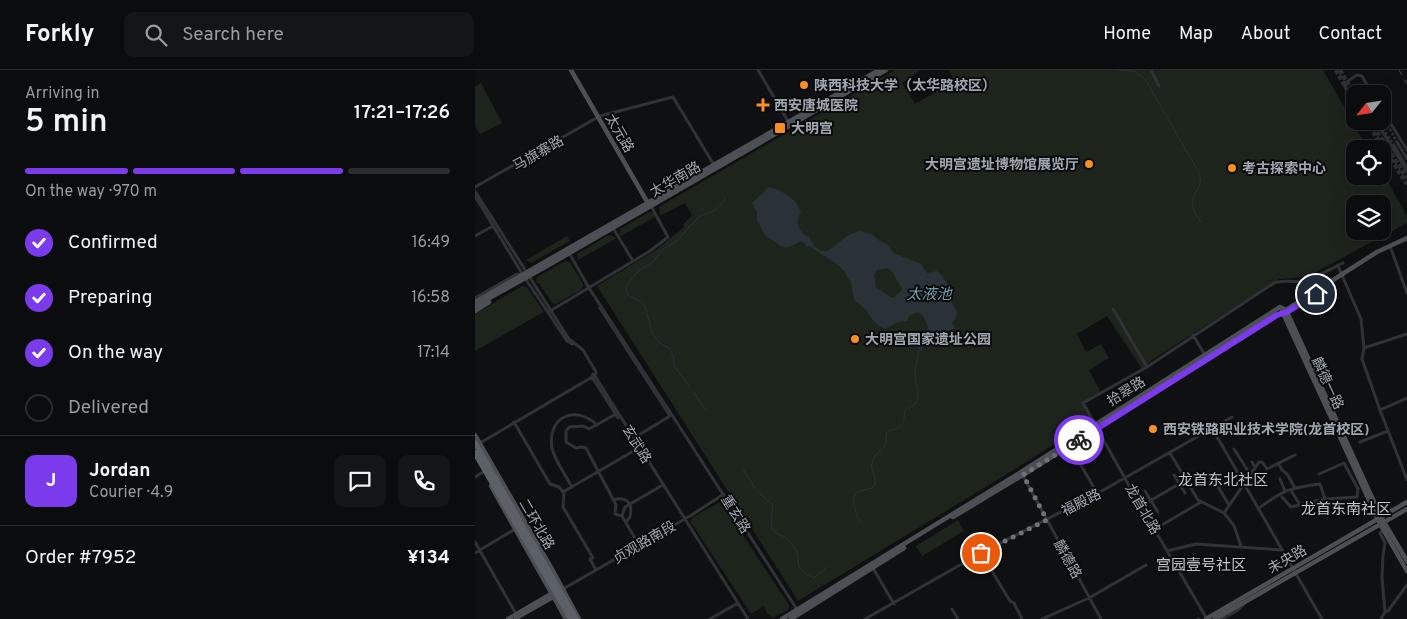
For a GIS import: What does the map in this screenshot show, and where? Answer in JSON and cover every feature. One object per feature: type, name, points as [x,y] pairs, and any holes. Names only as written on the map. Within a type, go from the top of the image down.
[{"type":"highway","name":"二环北路","points":[[477,443],[577,619]]},
{"type":"highway","name":"二环北路","points":[[475,453],[535,556],[568,619]]},
{"type":"highway","points":[[551,574],[559,580]]},
{"type":"highway","points":[[568,597],[570,609]]},
{"type":"main road","name":"太元路","points":[[572,70],[649,204]]},
{"type":"main road","name":"太华南路","points":[[475,308],[483,300],[714,165],[790,124],[879,70]]},
{"type":"main road","name":"太华南路","points":[[568,252],[613,228],[649,204],[886,70]]},
{"type":"main road","name":"拾翠路","points":[[791,619],[799,612],[1022,473],[1070,446],[1095,426],[1390,247],[1407,239]]},
{"type":"main road","points":[[475,308],[522,283],[526,276]]},
{"type":"main road","name":"太华南路","points":[[475,300],[483,300]]},
{"type":"main road","name":"拾翠路","points":[[783,619],[799,612],[873,568],[1280,307]]},
{"type":"main road","name":"麟德一路","points":[[1280,307],[1285,311],[1381,520]]},
{"type":"main road","points":[[475,435],[477,443],[559,580],[577,619]]},
{"type":"main road","points":[[475,458],[552,596],[568,619]]},
{"type":"main road","points":[[1381,520],[1407,502]]},
{"type":"main road","points":[[1381,520],[1407,509]]},
{"type":"main road","points":[[1381,520],[1384,530],[1407,571]]},
{"type":"main road","points":[[1381,520],[1407,561]]},
{"type":"main road","name":"未央路","points":[[1207,619],[1381,520]]},
{"type":"main road","points":[[535,556],[546,585]]},
{"type":"main road","name":"未央路","points":[[1215,619],[1294,571]]},
{"type":"main road","points":[[509,619],[517,617],[552,596]]},
{"type":"street","points":[[758,70],[790,124]]},
{"type":"street","points":[[1151,70],[1159,86]]},
{"type":"street","points":[[1346,89],[1345,83],[1357,74],[1362,76],[1367,85]]},
{"type":"street","name":"马旗寨路","points":[[475,189],[599,117],[673,97],[714,165]]},
{"type":"street","points":[[1391,124],[1407,150]]},
{"type":"street","points":[[1381,130],[1407,169]]},
{"type":"street","points":[[1407,159],[1396,143],[1407,169]]},
{"type":"street","points":[[475,189],[494,226]]},
{"type":"street","points":[[475,196],[494,226]]},
{"type":"street","points":[[550,312],[668,237],[649,204]]},
{"type":"street","points":[[475,236],[494,226]]},
{"type":"street","name":"玄武路","points":[[494,226],[567,340],[581,351],[594,373],[593,376],[616,414],[747,619]]},
{"type":"street","points":[[613,228],[633,261]]},
{"type":"street","points":[[1390,247],[1407,293]]},
{"type":"street","name":"重玄路","points":[[568,252],[671,416],[724,494],[799,612]]},
{"type":"street","points":[[1113,309],[1147,367],[1274,282],[1279,280],[1304,281],[1343,263]]},
{"type":"street","points":[[1338,266],[1361,319],[1364,348],[1362,359],[1407,480]]},
{"type":"street","points":[[475,300],[517,274],[526,276]]},
{"type":"street","points":[[1364,348],[1407,334]]},
{"type":"street","points":[[1193,335],[1205,355]]},
{"type":"street","name":"龙首北路","points":[[1147,367],[1083,403],[1207,619]]},
{"type":"street","points":[[477,443],[593,376]]},
{"type":"street","name":"玄武路","points":[[593,376],[637,449],[684,520]]},
{"type":"street","points":[[1380,410],[1407,398]]},
{"type":"street","points":[[572,487],[553,451],[552,434],[554,427],[557,422],[573,414],[585,416],[597,425]]},
{"type":"street","points":[[616,414],[589,429],[583,426],[573,426],[566,431],[565,437],[566,442],[576,448],[586,448],[616,505],[615,514],[622,516],[639,545]]},
{"type":"street","points":[[632,439],[671,416]]},
{"type":"street","name":"福殿路","points":[[866,619],[981,553],[1097,494],[1232,417]]},
{"type":"street","points":[[514,422],[550,484],[559,487],[563,492],[565,497],[563,506],[593,558],[590,559],[596,570]]},
{"type":"street","points":[[1212,428],[1322,619]]},
{"type":"street","points":[[1360,442],[1388,432]]},
{"type":"street","points":[[1070,446],[1097,494]]},
{"type":"street","points":[[563,492],[637,449]]},
{"type":"street","points":[[1234,449],[1250,474]]},
{"type":"street","points":[[1170,453],[1198,500],[1224,513],[1234,526],[1241,546]]},
{"type":"street","points":[[1224,513],[1259,462],[1262,462],[1267,469],[1295,455]]},
{"type":"street","points":[[1251,462],[1255,467]]},
{"type":"street","points":[[1278,463],[1295,488]]},
{"type":"street","points":[[1282,497],[1290,507],[1325,499],[1357,497],[1358,489],[1344,463],[1319,474]]},
{"type":"street","points":[[475,476],[483,472]]},
{"type":"street","name":"麟德路","points":[[1022,473],[1101,619]]},
{"type":"street","points":[[1174,475],[1185,493]]},
{"type":"street","points":[[1280,479],[1285,491]]},
{"type":"street","points":[[1215,480],[1229,504]]},
{"type":"street","points":[[1141,506],[1179,484]]},
{"type":"street","points":[[1259,509],[1285,491],[1320,484],[1325,499]]},
{"type":"street","points":[[622,516],[625,507],[661,486]]},
{"type":"street","points":[[1145,491],[1158,512]]},
{"type":"street","points":[[1292,492],[1300,505]]},
{"type":"street","name":"贞观路南段","points":[[563,588],[684,520],[724,494]]},
{"type":"street","points":[[613,500],[622,498],[630,504],[630,517],[626,522]]},
{"type":"street","points":[[1155,529],[1201,502]]},
{"type":"street","points":[[616,505],[625,507]]},
{"type":"street","points":[[475,553],[515,529]]},
{"type":"street","points":[[1381,619],[1385,612],[1382,578],[1385,543],[1380,533],[1384,530]]},
{"type":"street","points":[[475,542],[517,617]]},
{"type":"street","points":[[1167,551],[1196,544],[1282,550]]},
{"type":"street","points":[[981,553],[1010,602],[1014,603],[1021,619]]},
{"type":"street","points":[[1041,619],[1089,598],[1146,566]]},
{"type":"street","points":[[873,568],[894,603]]},
{"type":"street","points":[[1385,612],[1389,612],[1407,585]]},
{"type":"street","points":[[1222,619],[1238,610],[1249,599]]},
{"type":"street","points":[[710,619],[737,603]]},
{"type":"street","points":[[952,609],[958,619]]},
{"type":"shaded area","name":"大明宫国家遗址公园","points":[[895,70],[921,70],[902,83],[915,104],[954,81],[949,70],[1323,70],[1346,110],[1346,130],[1357,130],[1363,140],[1346,140],[1346,185],[1390,185],[1407,216],[1407,223],[1391,232],[1391,195],[1346,195],[1346,240],[1376,240],[1307,277],[1279,279],[1152,360],[1142,369],[1107,316],[1077,334],[1086,352],[1101,344],[1109,358],[1089,370],[1101,393],[1085,402],[1094,419],[798,601],[597,286],[656,250],[684,227],[683,225],[692,215],[685,203],[660,216],[659,207]]},
{"type":"shaded area","points":[[481,83],[502,123],[480,134],[475,126],[475,87]]},
{"type":"shaded area","points":[[649,212],[655,213],[655,217],[619,237],[620,229]]},
{"type":"shaded area","points":[[609,235],[617,238],[578,260],[577,254]]},
{"type":"shaded area","points":[[567,236],[570,241],[531,263],[526,260]]},
{"type":"shaded area","points":[[565,261],[570,262],[583,284],[582,289],[556,304],[552,303],[536,280],[537,277]]},
{"type":"shaded area","points":[[522,286],[527,287],[544,312],[475,351],[475,314]]},
{"type":"shaded area","points":[[720,502],[789,605],[788,610],[772,618],[770,614],[768,615],[764,606],[751,614],[690,521],[693,517]]},
{"type":"shaded area","points":[[958,520],[964,531],[922,556],[916,546]]},
{"type":"water","name":"太液池","points":[[769,187],[779,190],[795,202],[801,212],[798,223],[801,231],[807,237],[809,236],[814,246],[821,251],[827,251],[850,234],[861,231],[873,235],[878,240],[887,244],[894,253],[921,264],[927,273],[937,271],[947,284],[957,312],[956,318],[952,323],[955,328],[924,345],[921,351],[912,342],[928,327],[923,316],[918,312],[909,316],[907,321],[898,322],[886,329],[882,328],[854,299],[851,283],[838,265],[809,246],[807,247],[802,241],[791,247],[786,247],[766,237],[757,220],[757,212],[752,203]],"holes":[[[888,268],[902,289],[893,298],[876,288],[874,275],[877,270]]]},
{"type":"waterway","points":[[1116,70],[1134,71],[1145,79],[1197,169],[1200,183],[1192,203],[1194,211],[1201,222]]},
{"type":"waterway","points":[[689,386],[674,366],[673,355],[669,348],[660,343],[652,333],[645,306],[628,295],[626,286],[638,271],[654,261],[663,249],[678,240],[700,216],[714,211],[726,198]]},
{"type":"waterway","points":[[861,523],[856,513],[853,498],[857,492],[872,488],[875,484],[871,466],[874,457],[885,446],[887,432],[901,426],[905,410],[916,403],[918,391],[915,371],[919,350]]},
{"type":"waterway","points":[[694,393],[706,410]]},
{"type":"waterway","points":[[743,469],[755,488]]},
{"type":"waterway","points":[[758,492],[773,505],[772,528],[776,533],[785,537],[797,552],[799,567],[807,575],[814,578],[827,567]]},
{"type":"tunnel","points":[[1336,70],[1346,88]]},
{"type":"tunnel","points":[[1340,70],[1349,85]]},
{"type":"tunnel","points":[[1372,130],[1407,184]]},
{"type":"tunnel","points":[[1376,130],[1407,178]]},
{"type":"tunnel","points":[[1384,130],[1394,145]]},
{"type":"tunnel","points":[[1390,130],[1397,142]]},
{"type":"railway","points":[[1399,70],[1407,84]]},
{"type":"way so far","points":[[981,553],[1047,520],[1023,475],[1079,440]]},
{"type":"place","name":"陕西科技大学（太华路校区）","points":[[804,85]]},
{"type":"place","name":"西安唐城医院","points":[[763,105]]},
{"type":"place","name":"大明宫","points":[[780,128]]},
{"type":"place","name":"大明宫遗址博物馆展览厅","points":[[1089,164]]},
{"type":"place","name":"考古探索中心","points":[[1232,168]]},
{"type":"place","name":"大明宫国家遗址公园","points":[[855,339]]},
{"type":"place","name":"西安铁路职业技术学院(龙首校区)","points":[[1153,429]]},
{"type":"district","name":"龙首东北社区","points":[[1223,480]]},
{"type":"district","name":"龙首东南社区","points":[[1346,509]]},
{"type":"district","name":"宫园壹号社区","points":[[1201,565]]},
{"type":"route","points":[[1079,440],[1277,315],[1287,312],[1316,294]]}]
